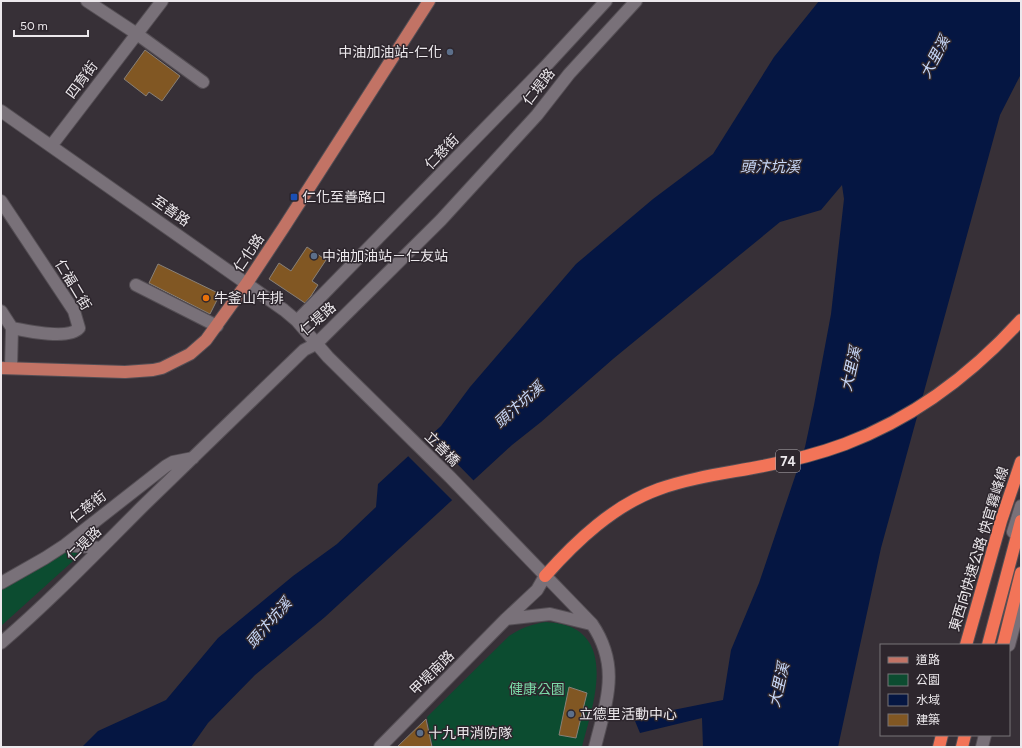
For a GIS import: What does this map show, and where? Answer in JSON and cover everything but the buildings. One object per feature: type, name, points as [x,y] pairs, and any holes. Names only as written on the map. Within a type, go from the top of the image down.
[{"type":"highway","name":"74","points":[[545,576],[578,543],[605,520],[623,507],[645,495],[680,483],[794,460],[821,452],[871,433],[906,415],[933,398],[974,367],[1000,343],[1021,320]]},
{"type":"highway","name":"東西向快速公路 快官霧峰線","points":[[966,644],[1001,521],[1021,462]]},
{"type":"highway","points":[[988,644],[1021,522]]},
{"type":"highway","points":[[1003,644],[1021,573]]},
{"type":"highway","points":[[939,747],[942,736]]},
{"type":"highway","points":[[962,747],[965,736]]},
{"type":"main road","name":"仁化路","points":[[6,368],[125,372],[153,370],[168,365],[190,354],[206,340],[247,283],[429,1]]},
{"type":"street","points":[[87,1],[137,34],[203,82]]},
{"type":"street","name":"四育街","points":[[51,146],[162,1]]},
{"type":"street","name":"仁慈街","points":[[297,322],[545,67],[606,1]]},
{"type":"street","name":"仁堤路","points":[[1,643],[27,620],[304,350],[316,344],[441,220],[537,115],[569,74],[636,1]]},
{"type":"street","name":"至善路","points":[[1,111],[284,310],[297,322],[316,344]]},
{"type":"street","name":"仁福二街","points":[[1,201],[74,311],[79,328],[76,332],[64,333],[37,333],[12,328]]},
{"type":"street","points":[[136,285],[217,326]]},
{"type":"street","points":[[1,311],[12,328],[6,368]]},
{"type":"street","name":"立善橋","points":[[316,344],[450,477],[545,576]]},
{"type":"street","name":"仁慈街","points":[[1,583],[65,545],[166,466],[173,462],[193,458]]},
{"type":"street","points":[[985,644],[1014,527],[1021,506]]},
{"type":"street","points":[[65,545],[101,548]]},
{"type":"street","points":[[545,576],[592,624],[604,647],[610,671],[609,690],[595,747]]},
{"type":"street","name":"甲堤南路","points":[[380,747],[506,619],[537,590],[545,576]]},
{"type":"street","points":[[1009,644],[1021,599]]},
{"type":"street","points":[[506,619],[550,614],[592,624]]},
{"type":"street","points":[[959,747],[962,736]]},
{"type":"street","points":[[982,747],[985,736]]},
{"type":"green space","points":[[73,551],[83,552],[1,626],[1,588],[60,554]]},
{"type":"green space","name":"健康公園","points":[[546,622],[572,627],[587,639],[594,652],[596,684],[594,701],[582,747],[433,747],[427,717],[509,636],[527,627]]},
{"type":"water","points":[[819,1],[1021,1],[1021,74],[1000,115],[881,548],[838,747],[703,747],[702,718],[640,733],[635,721],[668,711],[723,700],[731,650],[759,583],[805,447],[831,314],[844,199],[842,185],[821,210],[780,222],[613,359],[541,422],[512,445],[325,617],[255,675],[208,723],[191,747],[82,747],[98,731],[166,700],[218,638],[293,576],[337,544],[376,507],[378,484],[441,426],[470,387],[576,264],[653,199],[713,154],[774,57]]},
{"type":"pier","points":[[429,435],[475,482],[454,502],[407,455]]},
{"type":"place","name":"中油加油站-仁化","points":[[450,52]]},
{"type":"place","name":"仁化至善路口","points":[[294,197]]},
{"type":"place","name":"中油加油站－仁友站","points":[[314,256]]},
{"type":"place","name":"牛釜山牛排","points":[[206,298]]},
{"type":"place","name":"立德里活動中心","points":[[571,714]]},
{"type":"place","name":"十九甲消防隊","points":[[420,733]]},
{"type":"water label","name":"大里溪","points":[[935,57]]},
{"type":"water label","name":"頭汴坑溪","points":[[770,167]]},
{"type":"water label","name":"大里溪","points":[[851,369]]},
{"type":"water label","name":"頭汴坑溪","points":[[519,405]]},
{"type":"water label","name":"頭汴坑溪","points":[[269,623]]},
{"type":"water label","name":"大里溪","points":[[779,685]]}]
